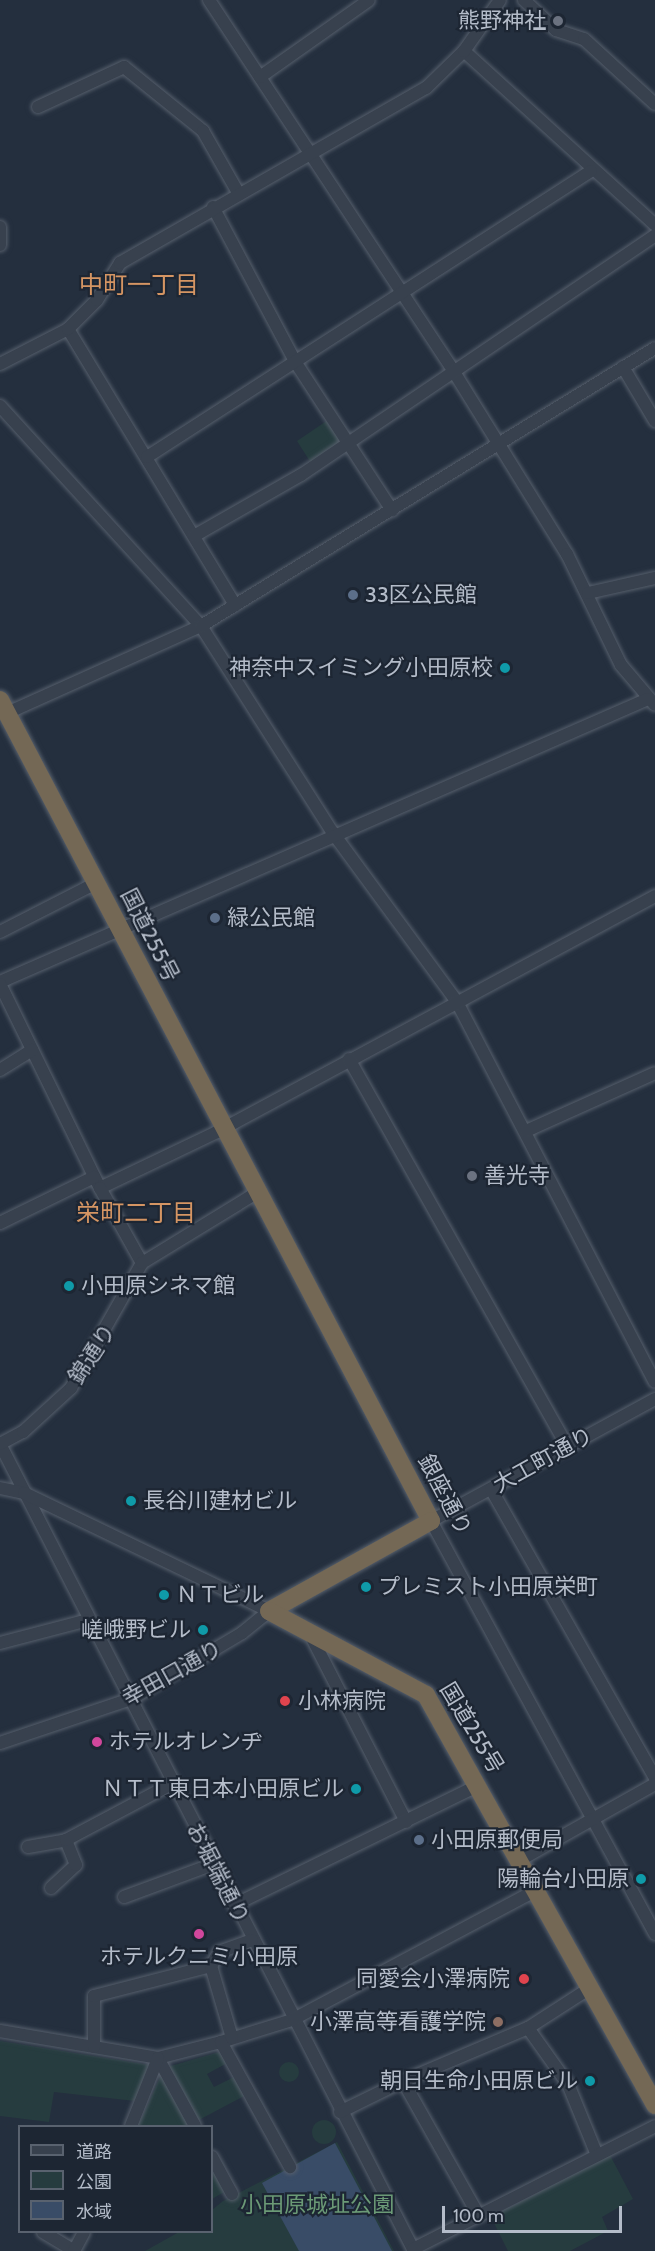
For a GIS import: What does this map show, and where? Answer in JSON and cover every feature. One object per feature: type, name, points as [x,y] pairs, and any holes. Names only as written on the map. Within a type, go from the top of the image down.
[{"type":"highway","name":"国道255号","points":[[3,708],[258,1192]]},
{"type":"highway","name":"銀座通り","points":[[258,1192],[431,1521]]},
{"type":"highway","points":[[269,1611],[431,1521]]},
{"type":"highway","name":"国道255号","points":[[269,1611],[420,1688],[479,1785],[655,2104]]},
{"type":"street","points":[[142,1263],[94,1177],[0,983],[333,833],[652,702],[621,665],[588,593],[454,372],[209,0]]},
{"type":"street","points":[[260,77],[369,0]]},
{"type":"street","points":[[2,359],[68,329],[97,300],[120,263],[213,207],[426,88],[464,51],[500,0]]},
{"type":"street","points":[[524,0],[556,30],[584,39],[655,104]]},
{"type":"street","points":[[464,51],[591,171],[655,225]]},
{"type":"street","points":[[39,107],[124,67],[203,131],[239,194]]},
{"type":"street","points":[[147,457],[591,171]]},
{"type":"street","points":[[213,207],[296,363],[392,510]]},
{"type":"street","points":[[0,227],[0,245]]},
{"type":"street","points":[[194,536],[347,442],[655,235]]},
{"type":"street","points":[[68,329],[235,605]]},
{"type":"street","points":[[3,708],[201,626],[655,348]]},
{"type":"street","points":[[623,367],[655,421]]},
{"type":"street","points":[[0,406],[201,626],[333,833],[457,1002],[655,1382]]},
{"type":"street","points":[[588,593],[655,578]]},
{"type":"street","points":[[0,932],[96,883]]},
{"type":"street","points":[[100,1188],[224,1128],[655,896]]},
{"type":"street","points":[[0,1070],[32,1050]]},
{"type":"street","points":[[349,1059],[568,1447]]},
{"type":"street","points":[[526,1131],[655,1073]]},
{"type":"street","points":[[0,1223],[94,1177]]},
{"type":"street","name":"錦通り","points":[[0,1444],[30,1427],[71,1388],[142,1263],[258,1192]]},
{"type":"street","name":"大工町通り","points":[[431,1521],[655,1399]]},
{"type":"street","name":"お堀端通り","points":[[0,1444],[292,2020],[414,2250]]},
{"type":"street","points":[[0,1488],[24,1493],[269,1611]]},
{"type":"street","points":[[491,1489],[655,1778]]},
{"type":"street","name":"銀座通り","points":[[431,1521],[591,1820],[655,1934]]},
{"type":"street","name":"幸田口通り","points":[[0,1743],[131,1699],[242,1634],[269,1611]]},
{"type":"street","points":[[0,1643],[88,1620]]},
{"type":"street","points":[[308,1631],[406,1822]]},
{"type":"street","points":[[28,1846],[66,1840],[173,1783]]},
{"type":"street","points":[[520,1860],[655,1784]]},
{"type":"street","points":[[234,1905],[479,1785]]},
{"type":"street","points":[[51,1888],[76,1865],[66,1840]]},
{"type":"street","points":[[124,1897],[213,1864]]},
{"type":"street","points":[[0,2031],[158,2058],[227,2040],[292,2020],[536,1890]]},
{"type":"street","points":[[252,1940],[219,1952],[211,1966],[227,2040],[290,2167]]},
{"type":"street","points":[[94,2047],[94,1996],[211,1966]]},
{"type":"street","points":[[340,2112],[403,2081],[528,2028],[590,1988]]},
{"type":"street","points":[[528,2028],[568,2084],[597,2155]]},
{"type":"street","points":[[132,2125],[158,2058]]},
{"type":"street","points":[[158,2058],[194,2125]]},
{"type":"street","points":[[403,2081],[479,2216]]},
{"type":"street","points":[[414,2250],[655,2126]]},
{"type":"street","points":[[213,2159],[232,2194]]},
{"type":"street","points":[[45,2233],[74,2251],[83,2233]]},
{"type":"green space","points":[[328,420],[343,441],[311,463],[297,441]]},
{"type":"green space","points":[[0,2041],[150,2065],[135,2101],[54,2092],[49,2122],[0,2116]]},
{"type":"green space","points":[[223,2051],[229,2062],[207,2074],[214,2087],[236,2076],[246,2095],[197,2121],[167,2067]]},
{"type":"green space","points":[[285,2062],[293,2062],[299,2068],[299,2076],[293,2082],[285,2082],[279,2076],[279,2068]]},
{"type":"green space","points":[[162,2073],[190,2124],[138,2125]]},
{"type":"green space","points":[[324,2120],[333,2123],[336,2132],[333,2141],[324,2144],[315,2141],[312,2132],[315,2123]]},
{"type":"green space","name":"小田原城址公園","points":[[337,2142],[394,2251],[145,2251],[177,2233],[213,2233],[213,2209],[223,2201]]},
{"type":"green space","points":[[610,2155],[633,2199],[602,2217],[608,2231],[570,2251],[508,2251],[491,2217]]},
{"type":"green space","points":[[213,2166],[226,2191],[213,2198]]},
{"type":"water","name":"小田原城址公園","points":[[335,2143],[392,2251],[299,2251],[262,2183]]},
{"type":"place","name":"熊野神社","points":[[558,21]]},
{"type":"place","name":"33区公民館","points":[[353,595]]},
{"type":"place","name":"神奈中スイミング小田原校","points":[[505,668]]},
{"type":"place","name":"緑公民館","points":[[215,918]]},
{"type":"place","name":"善光寺","points":[[472,1176]]},
{"type":"place","name":"小田原シネマ館","points":[[69,1286]]},
{"type":"place","name":"長谷川建材ビル","points":[[131,1501]]},
{"type":"place","name":"プレミスト小田原栄町","points":[[366,1587]]},
{"type":"place","name":"ＮＴビル","points":[[164,1595]]},
{"type":"place","name":"嵯峨野ビル","points":[[203,1630]]},
{"type":"place","name":"小林病院","points":[[285,1701]]},
{"type":"place","name":"ホテルオレンヂ","points":[[97,1742]]},
{"type":"place","name":"ＮＴＴ東日本小田原ビル","points":[[356,1789]]},
{"type":"place","name":"小田原郵便局","points":[[419,1840]]},
{"type":"place","name":"陽輪台小田原","points":[[641,1879]]},
{"type":"place","name":"ホテルクニミ小田原","points":[[199,1934]]},
{"type":"place","name":"同愛会小澤病院","points":[[524,1979]]},
{"type":"place","name":"小澤高等看護学院","points":[[498,2022]]},
{"type":"place","name":"朝日生命小田原ビル","points":[[590,2081]]},
{"type":"district","name":"中町一丁目","points":[[139,285]]},
{"type":"district","name":"栄町二丁目","points":[[136,1213]]}]
